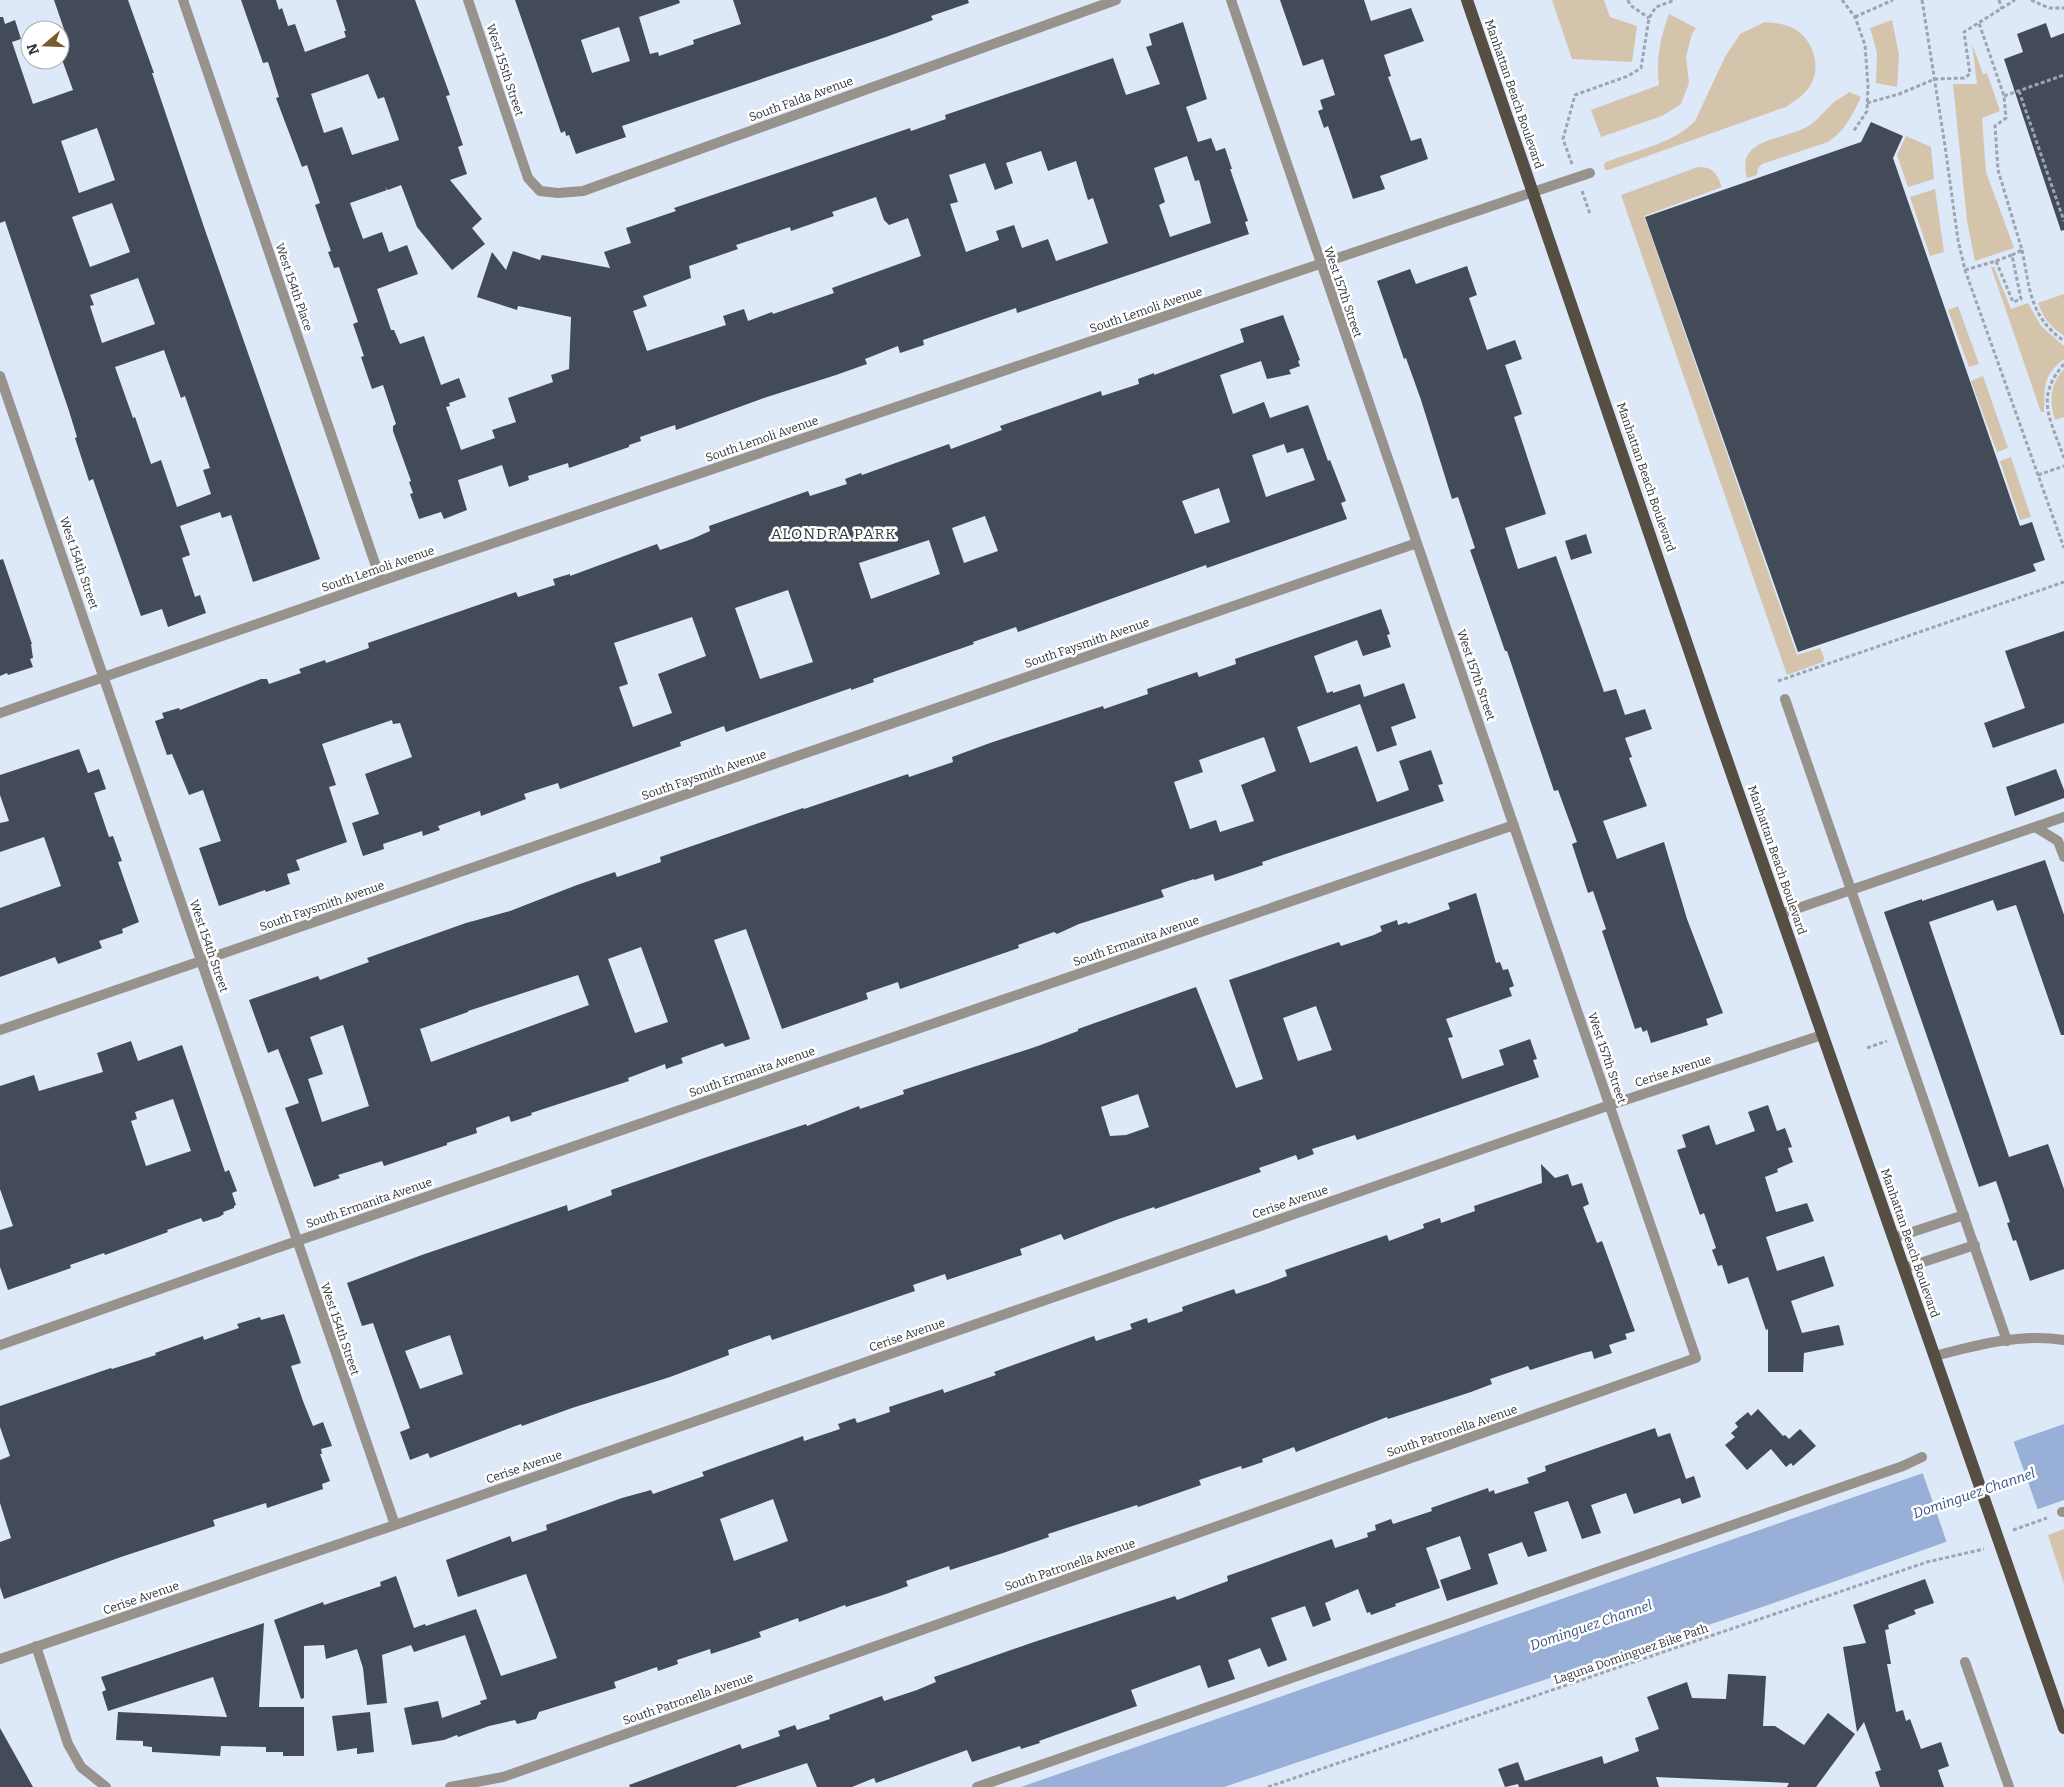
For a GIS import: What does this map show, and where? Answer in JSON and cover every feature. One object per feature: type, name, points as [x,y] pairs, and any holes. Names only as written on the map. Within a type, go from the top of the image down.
[{"type":"main road","name":"Manhattan Beach Boulevard","points":[[1468,0],[1822,1035],[1905,1268],[2064,1728]]},
{"type":"street","name":"West 154th Place","points":[[183,0],[381,581]]},
{"type":"street","name":"West 155th Street","points":[[468,0],[517,148]]},
{"type":"street","name":"South Falda Avenue","points":[[517,148],[528,178],[540,191],[558,193],[583,191],[1116,0]]},
{"type":"street","name":"West 157th Street","points":[[1231,0],[1696,1358]]},
{"type":"street","name":"South Lemoli Avenue","points":[[0,713],[381,581],[1590,173]]},
{"type":"street","name":"West 154th Street","points":[[0,376],[106,676],[200,961],[394,1525]]},
{"type":"street","name":"South Faysmith Avenue","points":[[0,1030],[1417,543]]},
{"type":"street","points":[[1785,699],[2007,1341]]},
{"type":"street","points":[[1781,914],[2064,817]]},
{"type":"street","name":"South Ermanita Avenue","points":[[0,1345],[297,1240],[1514,825]]},
{"type":"street","points":[[2035,827],[2058,841],[2064,857]]},
{"type":"street","name":"Cerise Avenue","points":[[0,1659],[1610,1105],[1822,1035]]},
{"type":"street","points":[[1894,1238],[1964,1214]]},
{"type":"street","points":[[1905,1268],[1975,1245]]},
{"type":"street","points":[[1935,1356],[1976,1345],[2007,1341],[2035,1339],[2064,1340]]},
{"type":"street","name":"South Patronella Avenue","points":[[450,1787],[503,1777],[1696,1358]]},
{"type":"street","points":[[977,1787],[1903,1466],[1922,1457]]},
{"type":"street","points":[[36,1646],[68,1744],[81,1766],[106,1787]]},
{"type":"street","points":[[1965,1662],[2009,1787]]},
{"type":"path","points":[[1628,0],[1630,5],[1649,18]]},
{"type":"path","points":[[1564,139],[1575,95],[1628,76],[1640,68],[1649,18],[1656,7],[1675,0]]},
{"type":"path","points":[[1842,0],[1855,17],[1865,45],[1867,111],[1854,132]]},
{"type":"path","points":[[1855,17],[1892,0]]},
{"type":"path","points":[[1922,0],[1958,240],[1965,270],[2064,548]]},
{"type":"path","points":[[1999,0],[2003,9]]},
{"type":"path","points":[[1867,104],[1899,94],[1935,79],[1964,78],[1970,74],[1964,32],[2015,0]]},
{"type":"path","points":[[2030,0],[2049,8],[2064,8]]},
{"type":"path","points":[[1979,23],[2004,96],[2006,118],[1995,126],[1998,170],[2022,250],[2034,304],[2041,320],[2052,333],[2064,341]]},
{"type":"path","points":[[2004,96],[2064,75]]},
{"type":"path","points":[[2019,91],[2064,221]]},
{"type":"path","points":[[1965,270],[1996,261],[2022,250]]},
{"type":"path","points":[[1996,261],[2013,302],[2022,299],[2012,255]]},
{"type":"path","points":[[2064,364],[2052,378],[2046,408],[2064,458]]},
{"type":"path","points":[[2038,475],[2064,466]]},
{"type":"path","points":[[1778,681],[2064,582]]},
{"type":"path","points":[[1867,1048],[1890,1040]]},
{"type":"path","name":"Laguna Dominguez Bike Path","points":[[1268,1787],[1927,1562],[2063,1512]]},
{"type":"shaded area","points":[[1552,0],[1604,0],[1610,17],[1637,26],[1632,62],[1572,59]]},
{"type":"shaded area","points":[[1669,14],[1696,28],[1692,34],[1686,57],[1689,83],[1681,104],[1662,116],[1601,137],[1591,110],[1659,85],[1658,66],[1660,49]]},
{"type":"shaded area","points":[[1892,20],[1899,55],[1897,87],[1876,83],[1877,53],[1870,28]]},
{"type":"shaded area","points":[[1765,22],[1782,24],[1795,29],[1802,34],[1811,48],[1814,56],[1815,72],[1809,88],[1802,95],[1786,107],[1605,170],[1604,165],[1606,162],[1665,141],[1686,129],[1695,121],[1725,57],[1740,34]]},
{"type":"shaded area","points":[[1972,44],[1983,74],[1987,73],[2000,111],[1982,118],[1986,172],[2014,248],[1975,261],[1967,221],[1953,84],[1977,84]]},
{"type":"shaded area","points":[[1849,92],[1861,97],[1848,122],[1834,138],[1828,142],[1762,164],[1758,168],[1757,175],[1747,178],[1745,165],[1748,155],[1754,148],[1772,139],[1809,126],[1835,101]]},
{"type":"shaded area","points":[[1906,136],[1931,147],[1934,179],[1908,187],[1897,155]]},
{"type":"shaded area","points":[[1698,167],[1708,168],[1714,172],[1722,187],[1644,216],[1797,655],[1820,648],[1824,657],[1823,662],[1787,675],[1621,195]]},
{"type":"shaded area","points":[[1935,189],[1944,252],[1930,256],[1910,197]]},
{"type":"shaded area","points":[[1991,267],[1994,267],[2011,309],[2028,303],[2041,326],[2064,346],[2064,359],[2052,371],[2046,382],[2044,412],[2041,412]]},
{"type":"shaded area","points":[[2064,294],[2064,336],[2048,322],[2038,303]]},
{"type":"shaded area","points":[[1958,306],[1979,364],[1969,367],[1948,310]]},
{"type":"shaded area","points":[[2064,369],[2064,417],[2055,420],[2052,406],[2053,387]]},
{"type":"shaded area","points":[[1983,376],[2008,448],[1997,452],[1971,381]]},
{"type":"shaded area","points":[[2011,457],[2031,517],[2020,520],[2000,461]]},
{"type":"shaded area","points":[[2064,1529],[2064,1584],[2048,1535]]},
{"type":"water","name":"Dominguez Channel","points":[[2064,1424],[2064,1500],[1765,1606],[1224,1787],[1021,1787]]},
{"type":"pier","points":[[2013,1440],[2038,1510],[1947,1543],[1922,1471]]},
{"type":"building","points":[[54,0],[128,0],[205,230],[320,559],[253,582],[231,515],[222,518],[220,512],[180,526],[190,555],[182,558],[195,597],[200,595],[206,613],[168,627],[162,609],[141,616],[93,479],[89,481],[75,438],[77,437],[69,411],[5,221],[0,223],[0,17],[3,17],[5,24],[15,20],[20,39],[12,42],[33,104],[73,90],[66,70],[70,70],[70,20],[61,20]],"holes":[[[97,128],[115,180],[79,193],[61,141]],[[112,203],[130,252],[90,267],[72,217]],[[138,278],[155,324],[102,343],[90,306],[94,305],[90,295]],[[164,350],[181,398],[185,396],[210,468],[203,470],[211,494],[177,507],[161,460],[151,464],[115,367]]]},
{"type":"building","points":[[241,0],[276,0],[279,10],[282,8],[288,26],[295,24],[305,52],[346,37],[344,31],[346,31],[336,0],[415,0],[450,95],[446,96],[463,145],[458,147],[467,174],[450,180],[482,219],[472,228],[485,244],[452,270],[417,227],[401,185],[388,190],[385,187],[387,190],[350,203],[363,239],[382,232],[389,252],[407,245],[418,274],[377,289],[391,330],[394,330],[400,344],[424,336],[441,385],[459,378],[466,397],[449,403],[450,406],[446,407],[461,450],[495,438],[492,430],[516,422],[508,398],[553,382],[551,375],[569,369],[571,317],[518,306],[517,310],[477,297],[492,252],[506,270],[513,251],[540,260],[542,255],[610,268],[604,252],[631,243],[626,228],[676,211],[674,208],[910,128],[911,131],[946,119],[945,115],[1113,58],[1126,95],[1160,84],[1146,47],[1152,45],[1149,34],[1183,22],[1207,99],[1186,107],[1198,142],[1211,138],[1216,151],[1225,148],[1232,169],[1230,169],[1248,221],[1245,222],[1249,234],[1017,313],[1016,308],[923,340],[924,345],[900,353],[898,346],[865,359],[867,364],[676,430],[675,425],[640,437],[641,441],[629,445],[629,447],[569,468],[568,463],[528,476],[529,480],[509,487],[502,465],[458,480],[467,510],[444,519],[441,512],[419,519],[410,494],[413,493],[409,482],[411,481],[393,431],[393,426],[396,424],[383,385],[372,389],[361,357],[364,356],[353,324],[358,322],[339,267],[334,268],[328,252],[331,251],[315,205],[320,203],[307,165],[302,167],[276,98],[279,97],[268,62],[263,63]],"holes":[[[368,74],[378,99],[384,97],[399,140],[352,155],[342,127],[324,133],[311,94]],[[1041,151],[1048,171],[1076,161],[1088,200],[1093,198],[1108,243],[1056,261],[1048,239],[1022,248],[1014,225],[996,231],[999,240],[966,252],[950,204],[958,202],[949,175],[985,163],[995,190],[1013,183],[1006,163]],[[1187,156],[1195,181],[1199,180],[1211,223],[1170,237],[1159,205],[1165,202],[1154,168]],[[876,197],[884,220],[889,225],[908,218],[921,256],[832,288],[834,293],[773,314],[772,312],[748,321],[744,309],[723,316],[726,325],[647,351],[633,311],[647,306],[643,296],[691,278],[689,266],[738,249],[736,245],[790,227],[791,231],[834,216],[832,212]]]},
{"type":"building","points":[[515,0],[679,0],[680,3],[639,17],[650,54],[658,52],[659,56],[694,44],[693,40],[741,24],[733,0],[968,0],[969,3],[931,16],[933,20],[886,37],[622,126],[626,137],[576,154],[569,135],[566,136],[565,131],[561,133]],"holes":[[[619,27],[630,61],[592,73],[581,40]]]},
{"type":"building","points":[[1280,0],[1364,0],[1371,21],[1411,8],[1424,41],[1384,55],[1391,76],[1388,77],[1411,141],[1421,138],[1428,159],[1380,176],[1385,189],[1353,199],[1328,126],[1324,128],[1318,111],[1323,109],[1320,100],[1335,95],[1323,59],[1303,66]]},
{"type":"building","points":[[2046,23],[2051,38],[2064,33],[2064,230],[2061,231],[2004,59],[2023,52],[2017,34]]},
{"type":"building","points":[[1871,122],[1903,136],[1893,158],[2020,526],[2032,522],[2045,560],[2033,564],[2036,571],[1798,652],[1645,217],[1861,142]]},
{"type":"building","points":[[1467,266],[1477,295],[1469,298],[1487,350],[1515,340],[1522,359],[1505,365],[1522,414],[1514,417],[1546,514],[1505,528],[1518,569],[1556,556],[1604,692],[1616,689],[1625,715],[1645,709],[1652,729],[1625,738],[1632,757],[1629,758],[1647,806],[1603,821],[1617,859],[1664,842],[1687,919],[1723,1013],[1706,1019],[1708,1025],[1651,1043],[1647,1030],[1643,1032],[1641,1027],[1635,1029],[1602,931],[1606,929],[1593,891],[1588,893],[1572,844],[1577,842],[1558,790],[1554,791],[1507,651],[1505,651],[1470,550],[1475,548],[1458,497],[1452,499],[1421,400],[1406,358],[1404,359],[1377,281],[1410,269],[1416,284]]},
{"type":"building","points":[[1283,315],[1300,360],[1298,361],[1300,366],[1289,370],[1291,374],[1267,379],[1261,361],[1220,375],[1233,414],[1264,402],[1270,418],[1308,405],[1328,461],[1330,460],[1346,501],[1341,503],[1347,519],[1207,568],[1206,565],[1018,632],[1016,627],[973,642],[974,644],[873,679],[874,682],[851,690],[851,688],[726,732],[724,726],[680,742],[681,746],[560,789],[558,783],[524,794],[526,799],[481,816],[480,811],[438,826],[440,830],[423,836],[422,831],[383,844],[384,849],[363,856],[352,823],[379,814],[365,774],[412,757],[400,723],[393,724],[392,720],[322,744],[336,785],[329,787],[347,842],[296,860],[300,870],[287,874],[290,884],[266,892],[265,890],[219,906],[199,848],[221,841],[203,790],[189,795],[172,754],[167,755],[155,721],[164,718],[162,713],[179,708],[180,710],[261,679],[267,679],[269,684],[301,673],[299,669],[325,660],[326,663],[369,648],[368,643],[516,592],[518,597],[555,585],[553,579],[570,574],[570,576],[657,544],[660,550],[692,539],[710,531],[709,526],[808,491],[810,496],[847,484],[845,479],[861,473],[862,475],[949,444],[951,449],[1002,430],[1000,426],[1101,391],[1102,396],[1139,384],[1138,379],[1244,342],[1240,329]],"holes":[[[1284,444],[1287,453],[1303,448],[1315,480],[1266,497],[1252,455]],[[1219,488],[1230,522],[1195,534],[1182,501]],[[985,516],[998,551],[964,563],[952,528]],[[929,540],[940,574],[871,599],[859,563]],[[788,590],[813,662],[760,679],[735,608]],[[692,617],[706,656],[658,674],[672,713],[633,727],[619,687],[628,684],[614,643]]]},
{"type":"building","points":[[1586,534],[1592,553],[1571,560],[1565,541]]},
{"type":"building","points":[[3,559],[32,644],[33,658],[30,659],[33,667],[0,676],[0,560]]},
{"type":"building","points":[[1381,609],[1390,634],[1387,635],[1391,647],[1363,656],[1357,640],[1314,656],[1327,693],[1333,691],[1333,693],[1360,684],[1364,697],[1404,683],[1416,718],[1391,727],[1397,745],[1377,752],[1360,704],[1297,727],[1310,763],[1357,746],[1377,802],[1409,790],[1399,761],[1431,750],[1443,784],[1438,785],[1444,801],[1262,862],[1263,865],[1215,881],[1213,874],[1161,890],[1164,897],[1079,924],[1057,934],[1054,932],[1018,945],[1019,948],[900,989],[898,982],[866,993],[868,999],[782,1029],[746,929],[714,940],[750,1039],[725,1047],[723,1043],[681,1058],[683,1063],[666,1069],[665,1064],[628,1078],[629,1081],[531,1113],[532,1115],[511,1122],[509,1116],[476,1128],[477,1133],[447,1143],[447,1145],[384,1166],[382,1161],[338,1175],[340,1178],[314,1187],[285,1108],[299,1103],[278,1049],[268,1053],[249,1000],[318,976],[320,980],[369,962],[367,958],[466,923],[510,911],[615,872],[617,877],[661,862],[660,857],[803,808],[908,774],[909,777],[953,762],[952,757],[1103,706],[1104,709],[1148,694],[1147,689],[1197,672],[1199,677],[1236,664],[1235,659]],"holes":[[[1264,737],[1276,771],[1241,785],[1254,821],[1220,832],[1216,820],[1190,829],[1174,782],[1203,772],[1199,760]],[[641,947],[668,1022],[635,1033],[608,959]],[[578,975],[589,1005],[431,1062],[420,1029],[468,1011]],[[343,1025],[369,1106],[322,1122],[308,1079],[323,1074],[310,1037]]]},
{"type":"building","points":[[2064,631],[2064,723],[1993,748],[1984,723],[2025,708],[2005,651]]},
{"type":"building","points":[[79,749],[88,773],[99,769],[106,789],[94,793],[109,837],[113,836],[122,861],[118,862],[139,922],[122,929],[123,933],[99,941],[102,948],[58,964],[55,957],[0,977],[0,908],[61,886],[44,837],[0,852],[0,823],[9,821],[0,795],[0,775]]},
{"type":"building","points":[[2056,769],[2064,790],[2064,798],[2015,816],[2006,787]]},
{"type":"building","points":[[2045,860],[2064,915],[2064,1035],[2061,1035],[2016,905],[1997,911],[1993,900],[1929,922],[2009,1157],[2048,1144],[2064,1189],[2064,1269],[2030,1281],[2016,1240],[2013,1241],[2007,1223],[2010,1222],[1996,1181],[1979,1187],[1884,912]]},
{"type":"building","points":[[1476,893],[1496,963],[1500,962],[1503,970],[1508,969],[1514,986],[1509,988],[1512,996],[1446,1019],[1453,1037],[1448,1038],[1462,1079],[1504,1065],[1499,1050],[1530,1039],[1537,1059],[1533,1060],[1539,1077],[1357,1140],[1355,1135],[1312,1149],[1314,1154],[1298,1160],[1296,1155],[1259,1168],[1261,1172],[1155,1209],[1154,1207],[1116,1220],[1064,1240],[1061,1234],[1020,1249],[1022,1255],[947,1280],[945,1274],[913,1285],[915,1291],[772,1340],[770,1335],[728,1350],[729,1355],[670,1377],[522,1426],[521,1424],[430,1458],[428,1453],[410,1460],[400,1432],[410,1428],[373,1323],[362,1326],[347,1283],[567,1205],[568,1211],[612,1195],[611,1190],[710,1156],[806,1124],[807,1126],[859,1106],[860,1109],[904,1094],[903,1090],[1038,1046],[1078,1031],[1078,1029],[1196,987],[1236,1088],[1263,1079],[1229,980],[1339,942],[1341,946],[1374,935],[1382,931],[1380,926],[1397,920],[1398,925],[1407,922],[1408,924],[1450,909],[1448,903]],"holes":[[[1316,1006],[1332,1050],[1298,1061],[1283,1018]],[[1138,1094],[1149,1127],[1126,1135],[1110,1136],[1101,1107]],[[450,1335],[463,1374],[420,1389],[405,1351]]]},
{"type":"building","points":[[131,1041],[138,1061],[182,1045],[225,1172],[229,1170],[237,1191],[232,1193],[236,1205],[234,1208],[223,1212],[224,1214],[219,1217],[203,1222],[201,1218],[105,1255],[104,1253],[70,1265],[71,1268],[8,1290],[0,1267],[0,1230],[13,1226],[0,1189],[0,1086],[34,1075],[39,1091],[103,1072],[97,1053]],"holes":[[[173,1099],[191,1151],[146,1166],[131,1121],[137,1119],[135,1112]]]},
{"type":"building","points":[[1768,1105],[1777,1131],[1785,1128],[1792,1147],[1788,1148],[1793,1162],[1777,1169],[1778,1172],[1765,1177],[1776,1212],[1807,1203],[1814,1221],[1766,1237],[1777,1271],[1824,1256],[1834,1286],[1791,1301],[1802,1333],[1839,1325],[1844,1345],[1804,1353],[1803,1372],[1768,1372],[1768,1329],[1766,1330],[1748,1277],[1728,1284],[1722,1265],[1718,1266],[1712,1250],[1716,1248],[1704,1213],[1700,1215],[1677,1150],[1686,1147],[1682,1135],[1709,1125],[1716,1145],[1755,1131],[1748,1112]]},
{"type":"building","points":[[1541,1164],[1555,1178],[1568,1174],[1572,1186],[1582,1183],[1589,1204],[1583,1207],[1597,1243],[1602,1241],[1635,1331],[1625,1334],[1627,1339],[1609,1345],[1612,1353],[1594,1359],[1592,1351],[1530,1370],[1528,1366],[1490,1379],[1492,1384],[1471,1392],[1388,1419],[1387,1417],[1296,1452],[1294,1447],[1262,1459],[1263,1462],[1242,1469],[1241,1466],[1199,1480],[1201,1485],[1138,1507],[1137,1505],[1048,1534],[1049,1537],[950,1570],[949,1566],[906,1581],[908,1586],[846,1607],[845,1605],[799,1622],[798,1618],[759,1632],[761,1637],[711,1654],[710,1649],[677,1660],[678,1664],[658,1671],[657,1667],[614,1682],[616,1688],[539,1712],[536,1719],[517,1724],[515,1720],[489,1726],[458,1737],[457,1735],[444,1740],[412,1745],[404,1708],[438,1701],[442,1718],[481,1704],[480,1701],[487,1699],[465,1635],[414,1652],[411,1645],[382,1655],[387,1703],[367,1705],[363,1668],[357,1649],[326,1659],[324,1645],[304,1646],[304,1698],[301,1699],[274,1620],[323,1602],[324,1605],[381,1586],[380,1582],[396,1576],[414,1628],[425,1624],[426,1626],[476,1609],[501,1676],[557,1658],[526,1574],[458,1597],[446,1560],[510,1536],[512,1542],[547,1530],[546,1525],[622,1498],[651,1490],[653,1494],[704,1476],[702,1472],[803,1436],[804,1441],[840,1429],[838,1424],[855,1418],[857,1423],[890,1412],[889,1407],[943,1389],[944,1393],[996,1375],[994,1372],[1094,1336],[1096,1341],[1132,1329],[1130,1324],[1147,1318],[1148,1323],[1183,1311],[1182,1307],[1234,1289],[1236,1294],[1269,1283],[1287,1276],[1285,1270],[1387,1235],[1389,1241],[1424,1228],[1423,1224],[1440,1218],[1441,1223],[1475,1211],[1474,1206],[1542,1183]],"holes":[[[773,1499],[788,1541],[734,1561],[720,1519]]]},
{"type":"building","points":[[284,1314],[301,1363],[291,1366],[303,1401],[313,1426],[323,1422],[332,1446],[321,1449],[322,1454],[320,1454],[330,1481],[322,1484],[323,1489],[267,1508],[266,1503],[213,1520],[215,1526],[4,1599],[0,1587],[0,1542],[11,1538],[0,1503],[0,1460],[10,1456],[0,1427],[0,1406],[111,1368],[156,1355],[155,1353],[203,1336],[204,1340],[239,1328],[237,1324],[260,1317],[261,1320]]},
{"type":"building","points":[[1758,1409],[1783,1436],[1785,1435],[1789,1439],[1800,1429],[1816,1446],[1793,1466],[1791,1463],[1786,1467],[1771,1449],[1747,1470],[1725,1445],[1735,1437],[1731,1433],[1738,1427],[1735,1423],[1748,1412],[1751,1416]]},
{"type":"building","points":[[1655,1428],[1658,1437],[1670,1433],[1686,1479],[1694,1476],[1701,1497],[1682,1504],[1680,1498],[1634,1514],[1626,1493],[1591,1505],[1601,1533],[1582,1539],[1568,1501],[1534,1512],[1547,1551],[1528,1557],[1522,1542],[1488,1554],[1498,1584],[1447,1601],[1440,1580],[1471,1569],[1460,1536],[1426,1548],[1440,1588],[1371,1615],[1370,1612],[1367,1613],[1358,1589],[1325,1603],[1331,1620],[1313,1627],[1305,1606],[1271,1618],[1287,1660],[1268,1667],[1260,1648],[1228,1660],[1235,1679],[1208,1688],[1200,1665],[1131,1690],[1137,1706],[1039,1741],[1040,1743],[1021,1749],[1020,1746],[972,1762],[967,1750],[876,1783],[874,1778],[852,1787],[817,1787],[807,1763],[735,1787],[630,1787],[629,1785],[740,1744],[742,1749],[780,1736],[778,1731],[795,1725],[797,1730],[830,1719],[829,1715],[882,1696],[884,1701],[917,1690],[936,1682],[934,1677],[1034,1642],[1175,1596],[1177,1600],[1228,1581],[1227,1576],[1332,1539],[1335,1548],[1368,1537],[1367,1533],[1376,1530],[1375,1525],[1391,1519],[1393,1524],[1432,1511],[1431,1508],[1488,1488],[1489,1492],[1494,1490],[1495,1494],[1529,1483],[1527,1478],[1546,1471],[1545,1466]]},
{"type":"building","points":[[1925,1579],[1934,1603],[1914,1610],[1916,1614],[1888,1625],[1889,1629],[1885,1630],[1891,1664],[1887,1664],[1896,1712],[1903,1710],[1906,1721],[1910,1719],[1921,1749],[1941,1742],[1949,1766],[1938,1770],[1944,1787],[1880,1787],[1875,1772],[1881,1770],[1864,1722],[1857,1732],[1843,1647],[1866,1643],[1853,1605]]},
{"type":"building","points":[[264,1623],[259,1707],[304,1707],[304,1756],[283,1756],[283,1752],[266,1752],[266,1747],[221,1746],[220,1756],[152,1752],[152,1747],[143,1746],[143,1741],[116,1740],[118,1712],[227,1717],[213,1677],[108,1711],[102,1692],[106,1690],[101,1677]]},
{"type":"building","points":[[1728,1674],[1766,1676],[1763,1726],[1775,1726],[1804,1745],[1828,1713],[1855,1734],[1816,1787],[1787,1787],[1789,1783],[1656,1777],[1659,1787],[1519,1787],[1518,1784],[1505,1787],[1498,1769],[1518,1762],[1525,1781],[1602,1756],[1604,1764],[1639,1751],[1635,1738],[1659,1729],[1647,1697],[1687,1682],[1692,1698],[1726,1699]]},
{"type":"building","points":[[370,1712],[374,1752],[357,1754],[357,1748],[337,1751],[332,1716]]},
{"type":"building","points":[[0,1728],[33,1787],[0,1787]]},
{"type":"district","name":"ALONDRA PARK","points":[[834,534]]}]
